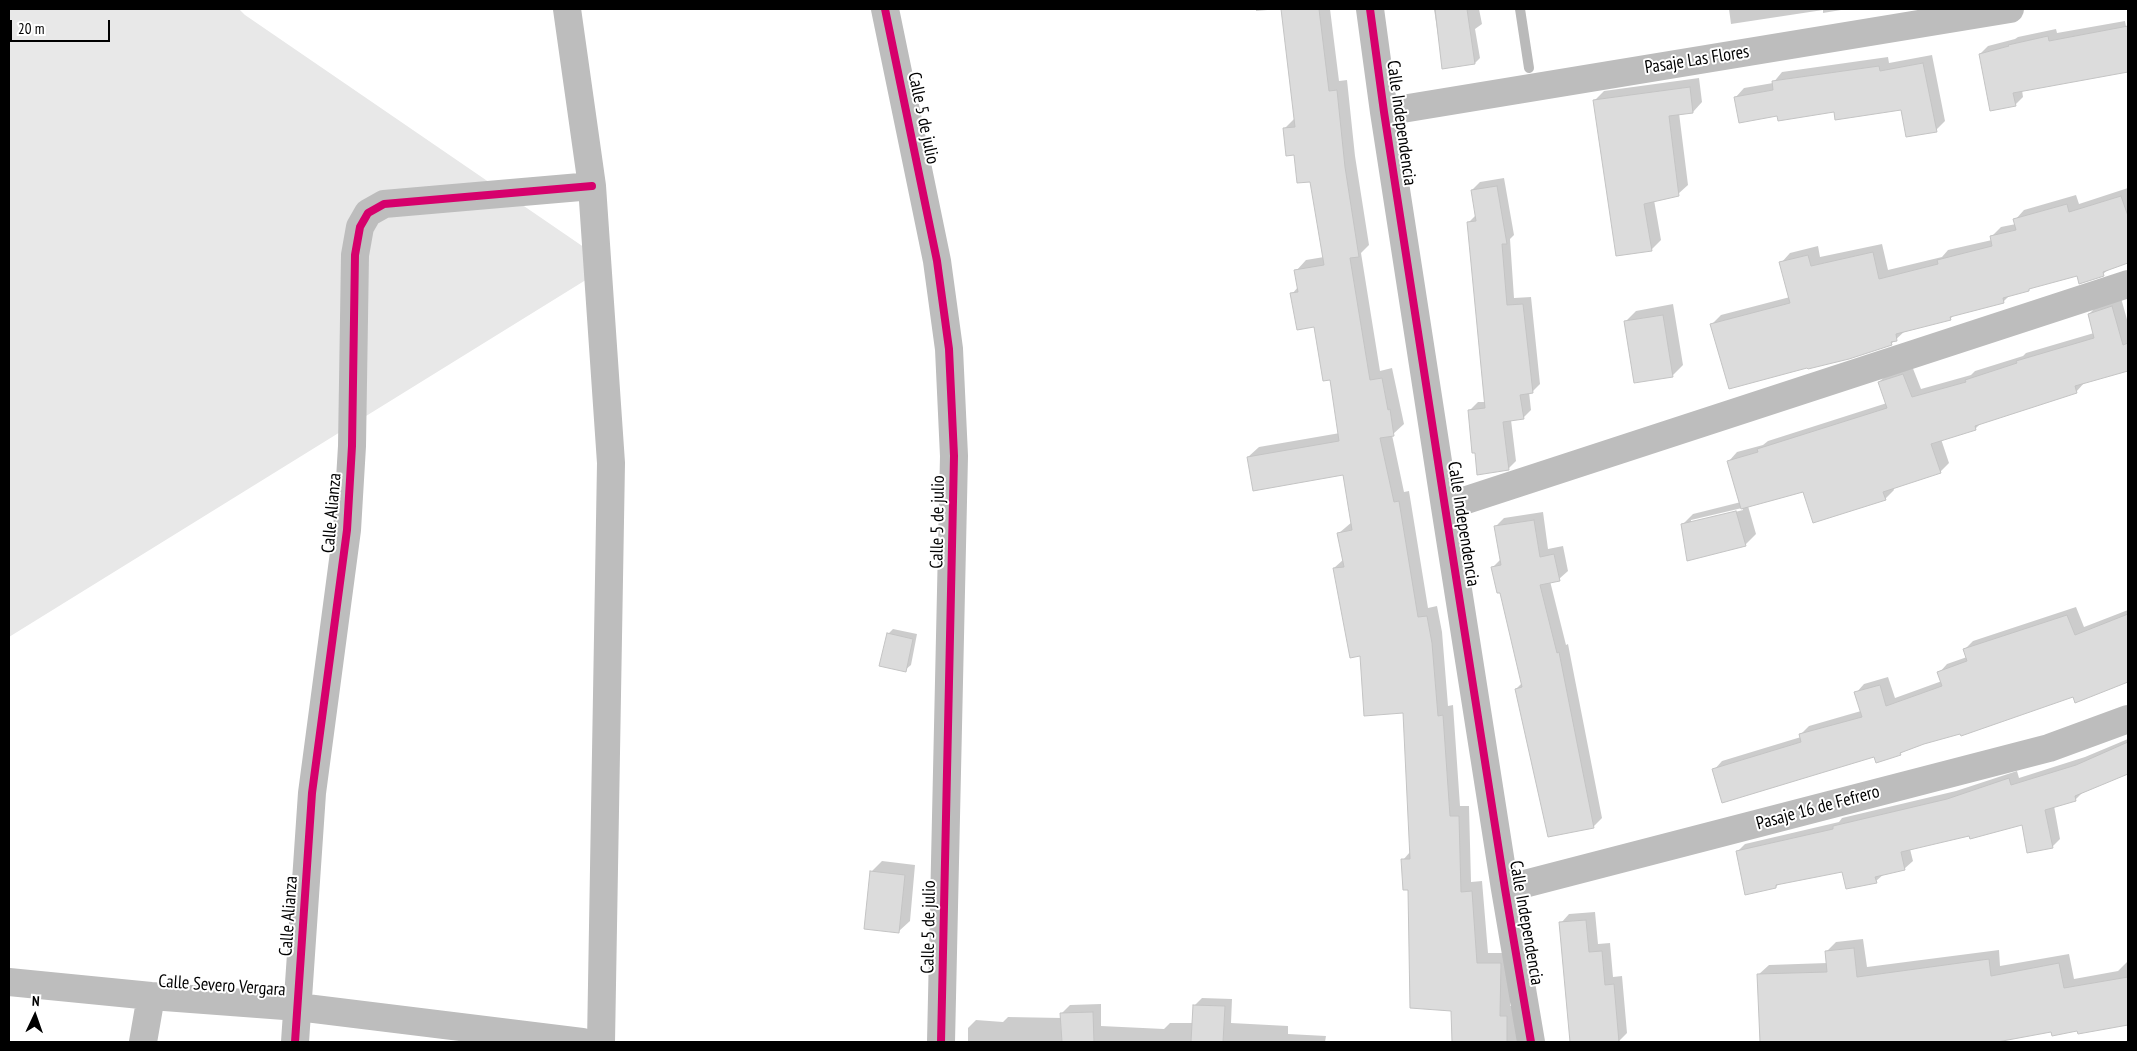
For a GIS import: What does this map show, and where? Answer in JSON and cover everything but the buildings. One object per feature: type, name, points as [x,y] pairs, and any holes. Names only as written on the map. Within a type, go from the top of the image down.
[{"type":"street","points":[[567,9],[592,186],[611,463],[601,1042]]},
{"type":"street","name":"Calle 5 de julio","points":[[885,9],[937,261],[949,349],[954,456],[941,1042]]},
{"type":"street","name":"Calle Independencia","points":[[1370,9],[1445,507],[1505,889],[1532,1042]]},
{"type":"street","name":"Pasaje Las Flores","points":[[1384,112],[1942,14],[2010,9]]},
{"type":"street","name":"Calle Alianza","points":[[295,1042],[312,793],[347,530],[352,446],[355,255],[360,227],[368,213],[384,204],[592,186]]},
{"type":"street","points":[[1445,507],[2128,284]]},
{"type":"street","name":"Pasaje 16 de Fefrero","points":[[1505,889],[2049,748],[2128,719]]},
{"type":"street","name":"Calle Severo Vergara","points":[[9,982],[151,996],[298,1007],[582,1042]]},
{"type":"street","points":[[143,1042],[151,996]]},
{"type":"shaded area","points":[[9,9],[239,9],[245,15],[610,265],[9,637]]},
{"type":"waterway","points":[[1520,9],[1529,68]]},
{"type":"cycle path","points":[[885,9],[937,261],[949,349],[954,456],[941,1042]]},
{"type":"cycle path","points":[[1370,9],[1445,507],[1531,1042]]},
{"type":"cycle path","points":[[295,1042],[312,793],[347,530],[352,446],[355,255],[360,227],[368,213],[384,204],[592,186]]}]
